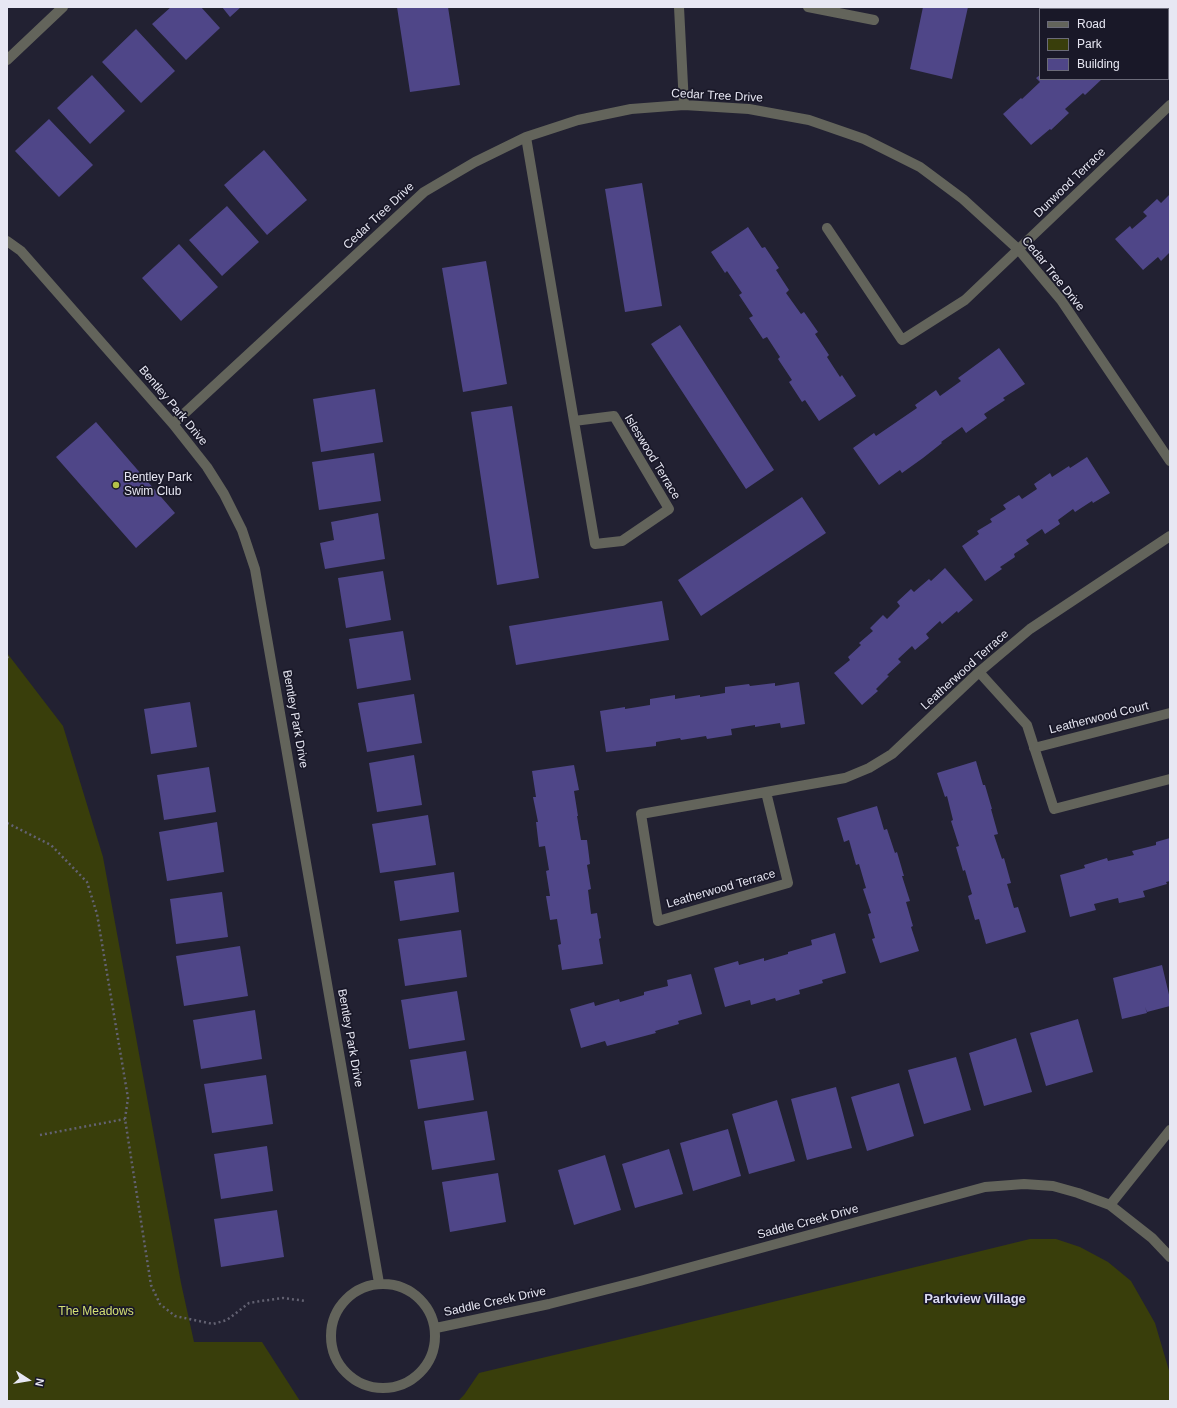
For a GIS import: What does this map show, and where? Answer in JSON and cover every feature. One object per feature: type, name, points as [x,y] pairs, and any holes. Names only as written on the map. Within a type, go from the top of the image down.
[{"type":"street","points":[[7,60],[63,7]]},
{"type":"street","points":[[679,7],[684,105]]},
{"type":"street","points":[[808,7],[874,20]]},
{"type":"street","name":"Cedar Tree Drive","points":[[174,424],[424,192],[475,162],[526,137],[578,120],[631,109],[684,105],[749,109],[809,120],[864,139],[920,168],[963,199],[1019,250],[1061,300],[1170,461]]},
{"type":"street","name":"Dunwood Terrace","points":[[827,228],[902,340],[965,300],[1170,106]]},
{"type":"street","name":"Isleswood Terrace","points":[[526,137],[574,421],[595,544],[622,541],[669,509],[614,416],[574,421]]},
{"type":"street","name":"Bentley Park Drive","points":[[7,240],[21,251],[174,424],[207,467],[224,494],[242,530],[255,569],[379,1283]]},
{"type":"street","name":"Leatherwood Terrace","points":[[766,792],[788,883],[658,920],[641,814],[845,778],[869,768],[892,754],[980,672],[1030,629],[1170,536]]},
{"type":"street","points":[[980,672],[1026,725],[1054,808],[1170,779]]},
{"type":"street","name":"Leatherwood Court","points":[[1034,748],[1170,713]]},
{"type":"street","points":[[1110,1205],[1170,1130]]},
{"type":"street","name":"Saddle Creek Drive","points":[[436,1328],[549,1304],[640,1281],[985,1188],[1024,1184],[1053,1186],[1078,1193],[1110,1205],[1152,1238],[1170,1257]]},
{"type":"street","points":[[379,1283],[396,1285],[418,1296],[430,1311],[436,1328],[435,1346],[425,1369],[412,1381],[395,1388],[376,1389],[358,1383],[344,1372],[338,1363],[331,1346],[331,1327],[338,1310],[345,1300],[360,1289],[379,1283]]},
{"type":"path","points":[[7,823],[51,845],[87,882],[97,914],[128,1098],[125,1119],[151,1285],[160,1304],[175,1316],[212,1324],[227,1320],[249,1303],[283,1298],[306,1301]]},
{"type":"path","points":[[40,1135],[125,1119]]},
{"type":"green space","name":"The Meadows","points":[[7,653],[63,726],[103,857],[181,1283],[194,1342],[262,1342],[300,1401],[7,1401]]},
{"type":"green space","points":[[1030,1239],[1056,1239],[1080,1247],[1108,1262],[1131,1281],[1155,1323],[1170,1374],[1170,1401],[458,1401],[479,1373]]},
{"type":"building","points":[[171,7],[201,7],[220,28],[186,60],[152,24]]},
{"type":"building","points":[[222,7],[241,7],[230,17]]},
{"type":"building","points":[[397,7],[448,7],[460,85],[410,92]]},
{"type":"building","points":[[923,7],[968,7],[952,79],[910,69]]},
{"type":"building","points":[[1170,7],[1170,23],[1169,24],[1169,8],[1116,8]]},
{"type":"building","points":[[136,29],[175,71],[141,103],[102,62]]},
{"type":"building","points":[[92,75],[125,111],[90,144],[57,108]]},
{"type":"building","points":[[1039,76],[1039,80],[1101,80],[1085,95],[1083,93],[1065,109],[1069,113],[1051,130],[1050,129],[1031,145],[1003,114],[1040,82],[1036,78]]},
{"type":"building","points":[[49,119],[93,165],[59,197],[15,151]]},
{"type":"building","points":[[264,150],[307,200],[267,235],[224,185]]},
{"type":"building","points":[[642,183],[662,306],[625,312],[605,189]]},
{"type":"building","points":[[1170,194],[1170,252],[1161,261],[1158,257],[1143,270],[1115,239],[1130,226],[1132,229],[1147,216],[1143,212],[1157,199],[1161,203]]},
{"type":"building","points":[[227,206],[259,242],[222,276],[189,240]]},
{"type":"building","points":[[748,227],[762,248],[765,247],[779,268],[776,270],[789,290],[786,293],[801,314],[804,312],[818,332],[815,334],[829,355],[827,357],[840,377],[842,375],[856,396],[819,421],[805,400],[802,402],[789,382],[792,380],[778,359],[780,357],[767,337],[763,339],[749,318],[753,316],[739,295],[742,293],[727,271],[725,273],[711,252]]},
{"type":"building","points":[[179,244],[218,287],[181,321],[142,278]]},
{"type":"building","points":[[486,261],[507,384],[463,392],[442,268]]},
{"type":"building","points":[[680,325],[774,470],[746,489],[651,344]]},
{"type":"building","points":[[999,348],[1025,384],[1003,398],[1005,400],[984,414],[987,418],[966,433],[962,427],[902,473],[900,470],[879,485],[853,448],[874,433],[876,436],[917,408],[915,405],[936,390],[940,396],[961,381],[958,378]]},
{"type":"building","points":[[375,389],[383,442],[321,452],[313,399]]},
{"type":"building","points":[[512,406],[539,578],[497,585],[471,412]]},
{"type":"building","name":"Bentley Park Swim Club","points":[[96,422],[175,513],[136,548],[56,457]]},
{"type":"building","points":[[374,453],[381,501],[319,510],[312,462]]},
{"type":"building","points":[[1087,457],[1110,493],[1093,503],[1092,501],[1075,512],[1073,509],[1058,520],[1060,524],[1045,534],[1042,529],[1026,540],[1029,544],[1014,554],[1015,557],[1000,567],[1002,569],[985,581],[962,546],[979,534],[977,531],[992,522],[990,519],[1006,509],[1003,505],[1019,495],[1022,499],[1037,489],[1034,484],[1050,473],[1052,477]]},
{"type":"building","points":[[802,497],[826,533],[701,616],[678,580]]},
{"type":"building","points":[[378,513],[385,559],[325,569],[320,543],[334,540],[331,522]]},
{"type":"building","points":[[945,568],[973,600],[942,624],[940,621],[926,634],[929,638],[915,650],[912,646],[898,659],[901,662],[887,675],[889,676],[876,689],[878,691],[862,705],[834,673],[850,660],[848,657],[861,645],[859,643],[873,631],[870,628],[883,615],[887,619],[900,606],[897,602],[911,589],[914,592],[929,579],[931,581]]},
{"type":"building","points":[[383,571],[391,620],[346,628],[338,578]]},
{"type":"building","points":[[662,601],[669,640],[516,665],[509,626]]},
{"type":"building","points":[[403,631],[411,680],[357,689],[349,639]]},
{"type":"building","points":[[799,682],[805,724],[781,728],[780,723],[755,727],[755,725],[731,729],[732,735],[707,739],[706,736],[681,740],[680,738],[656,742],[656,746],[606,752],[600,711],[650,705],[650,699],[675,695],[675,699],[725,693],[725,687],[775,683],[775,686]]},
{"type":"building","points":[[414,694],[422,743],[367,752],[358,703]]},
{"type":"building","points":[[190,702],[197,747],[151,754],[144,709]]},
{"type":"building","points":[[414,755],[422,805],[377,812],[369,763]]},
{"type":"building","points":[[976,761],[992,809],[998,834],[994,835],[1002,859],[1004,858],[1011,883],[1007,884],[1014,908],[1018,907],[1026,932],[986,944],[979,919],[975,920],[968,896],[972,894],[956,847],[959,846],[951,821],[953,820],[947,796],[945,797],[937,773]]},
{"type":"building","points":[[574,765],[579,790],[574,791],[577,816],[581,840],[587,840],[590,864],[587,865],[591,889],[588,890],[591,914],[597,913],[603,964],[562,970],[558,945],[561,944],[557,919],[550,920],[546,896],[550,896],[546,871],[549,870],[545,846],[539,847],[536,822],[538,822],[533,797],[536,797],[532,771]]},
{"type":"building","points":[[209,767],[216,812],[164,820],[157,775]]},
{"type":"building","points":[[877,806],[884,830],[887,829],[895,853],[897,852],[904,876],[902,876],[910,901],[906,902],[913,926],[911,927],[919,951],[880,963],[872,939],[875,938],[868,914],[871,913],[863,889],[866,888],[859,864],[856,865],[849,840],[844,842],[837,818]]},
{"type":"building","points":[[428,815],[436,865],[380,873],[372,824]]},
{"type":"building","points":[[217,822],[224,872],[167,881],[159,832]]},
{"type":"building","points":[[1170,838],[1170,881],[1166,882],[1167,884],[1143,891],[1145,897],[1119,903],[1118,898],[1094,904],[1096,910],[1070,917],[1060,875],[1085,868],[1084,865],[1107,858],[1108,861],[1134,855],[1132,851],[1156,845],[1156,842]]},
{"type":"building","points":[[454,872],[459,912],[400,921],[394,881]]},
{"type":"building","points":[[222,892],[228,937],[176,944],[170,899]]},
{"type":"building","points":[[461,930],[467,977],[405,986],[398,939]]},
{"type":"building","points":[[835,933],[846,973],[822,980],[823,983],[799,990],[800,994],[776,1001],[775,998],[751,1005],[750,1000],[725,1007],[714,968],[738,961],[739,965],[764,958],[764,961],[812,945],[811,940]]},
{"type":"building","points":[[240,946],[248,996],[184,1006],[176,956]]},
{"type":"building","points":[[1162,965],[1170,999],[1170,1006],[1147,1012],[1145,1007],[1147,1013],[1122,1019],[1113,978]]},
{"type":"building","points":[[691,974],[702,1014],[678,1021],[679,1024],[655,1031],[656,1033],[607,1046],[605,1041],[581,1048],[570,1009],[594,1002],[595,1006],[619,999],[620,1002],[644,995],[644,992],[668,986],[667,980]]},
{"type":"building","points":[[457,991],[465,1040],[409,1049],[401,1000]]},
{"type":"building","points":[[255,1010],[262,1059],[201,1069],[193,1020]]},
{"type":"building","points":[[1078,1019],[1093,1072],[1046,1086],[1030,1033]]},
{"type":"building","points":[[1016,1038],[1032,1092],[984,1106],[969,1053]]},
{"type":"building","points":[[466,1051],[474,1100],[418,1109],[410,1060]]},
{"type":"building","points":[[956,1057],[971,1110],[924,1124],[908,1070]]},
{"type":"building","points":[[266,1075],[273,1124],[212,1133],[204,1084]]},
{"type":"building","points":[[899,1083],[914,1136],[867,1151],[851,1097]]},
{"type":"building","points":[[836,1087],[852,1148],[807,1160],[791,1099]]},
{"type":"building","points":[[777,1100],[795,1161],[749,1174],[732,1114]]},
{"type":"building","points":[[487,1111],[495,1160],[432,1170],[424,1121]]},
{"type":"building","points":[[728,1129],[741,1176],[693,1191],[680,1143]]},
{"type":"building","points":[[267,1146],[273,1191],[221,1199],[214,1154]]},
{"type":"building","points":[[669,1149],[683,1194],[635,1208],[622,1164]]},
{"type":"building","points":[[605,1155],[621,1210],[574,1225],[558,1170]]},
{"type":"building","points":[[498,1173],[506,1222],[450,1232],[442,1182]]},
{"type":"building","points":[[277,1210],[284,1257],[221,1267],[214,1219]]},
{"type":"place","name":"Bentley Park Swim Club","points":[[116,485]]},
{"type":"district","name":"Parkview Village","points":[[975,1299]]}]
